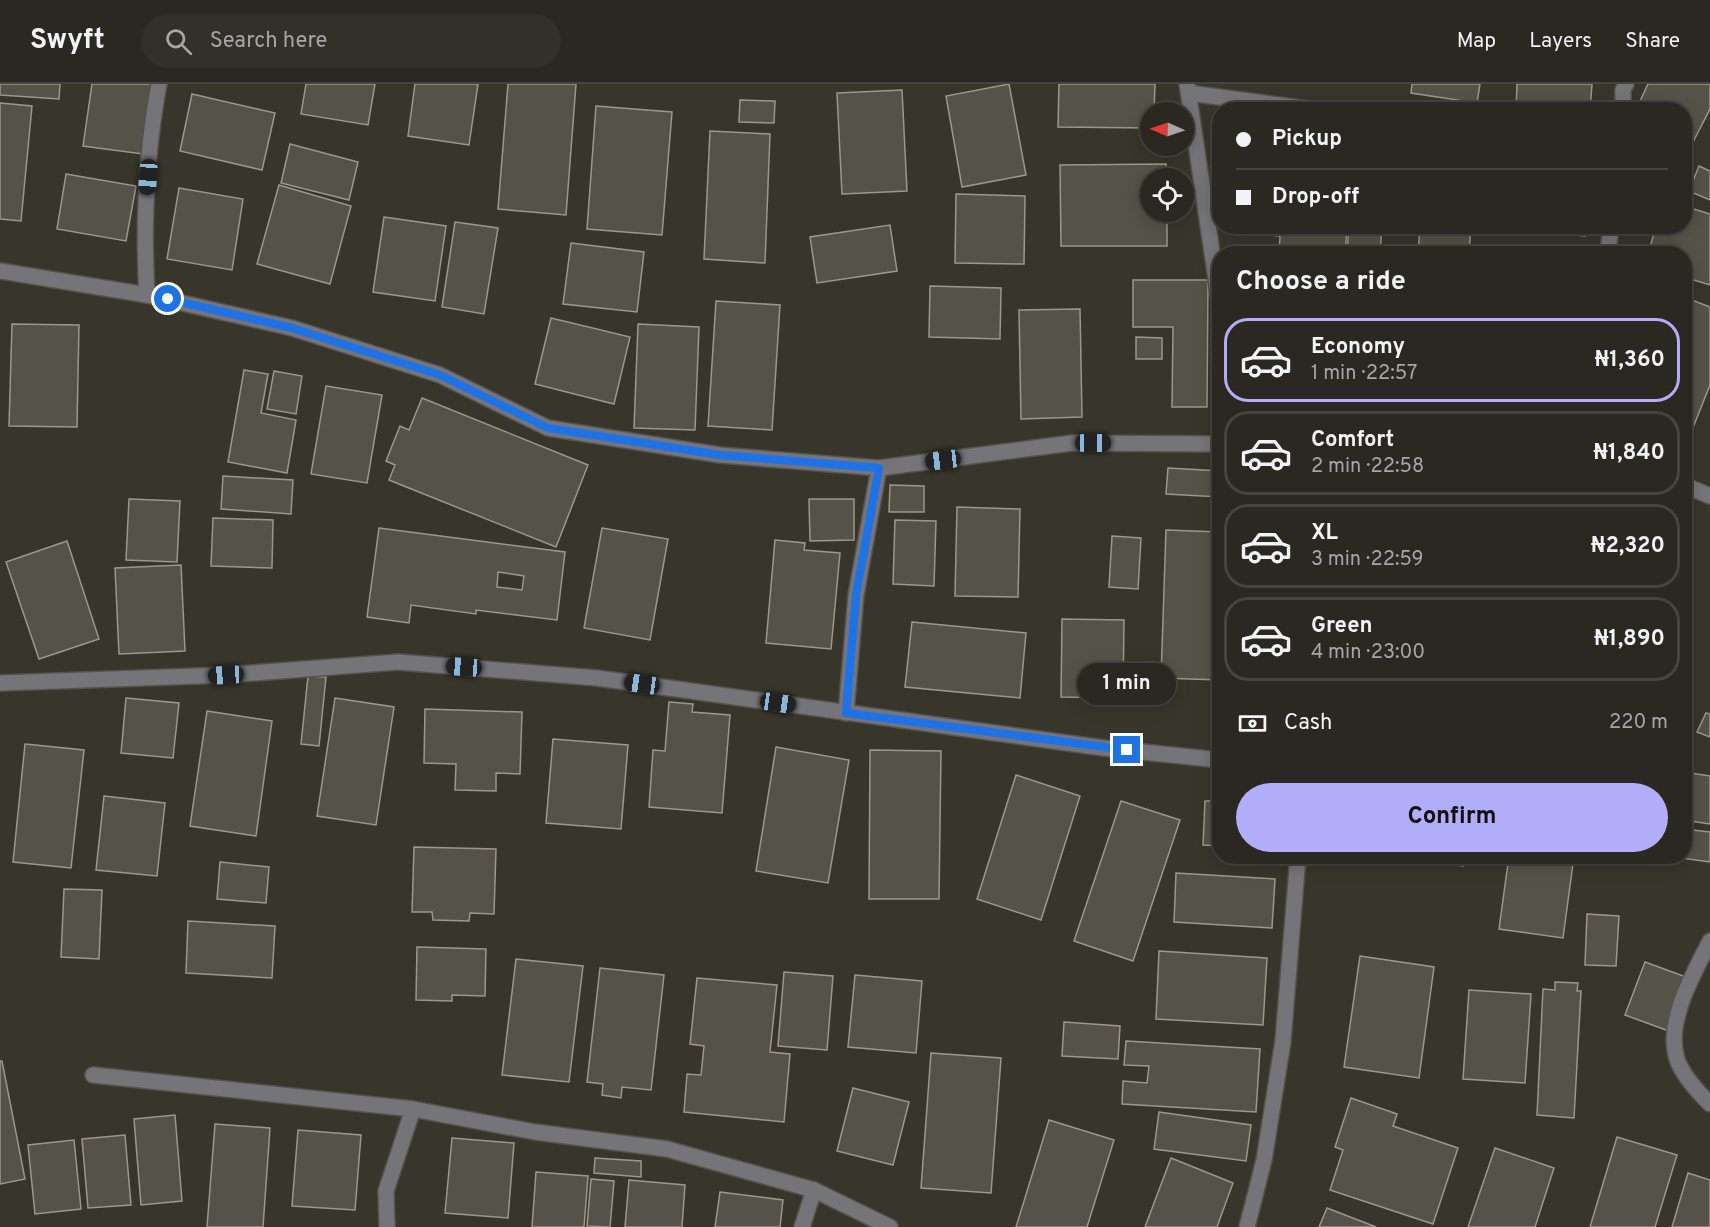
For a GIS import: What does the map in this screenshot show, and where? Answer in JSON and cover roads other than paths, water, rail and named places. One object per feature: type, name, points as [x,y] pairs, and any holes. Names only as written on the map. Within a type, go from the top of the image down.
[{"type":"street","points":[[147,295],[144,240],[153,115],[159,84]]},
{"type":"street","points":[[1623,102],[1623,90],[1626,84]]},
{"type":"street","points":[[1212,252],[1188,89],[1267,102]]},
{"type":"street","points":[[0,272],[147,295],[292,328],[440,375],[548,428],[720,455],[879,468],[1072,443],[1212,444]]},
{"type":"street","points":[[846,713],[856,595],[879,468]]},
{"type":"street","points":[[1692,488],[1710,496]]},
{"type":"street","points":[[0,683],[226,675],[398,662],[597,678],[1104,748],[1212,759]]},
{"type":"street","points":[[1247,1227],[1264,1160],[1283,1041],[1297,864]]},
{"type":"street","points":[[1710,941],[1684,992],[1674,1037],[1677,1060],[1687,1077],[1710,1104]]},
{"type":"street","points":[[93,1075],[413,1109],[535,1131],[667,1149],[814,1190],[890,1227]]},
{"type":"street","points":[[387,1227],[386,1191],[413,1109]]},
{"type":"street","points":[[802,1227],[814,1190]]}]
